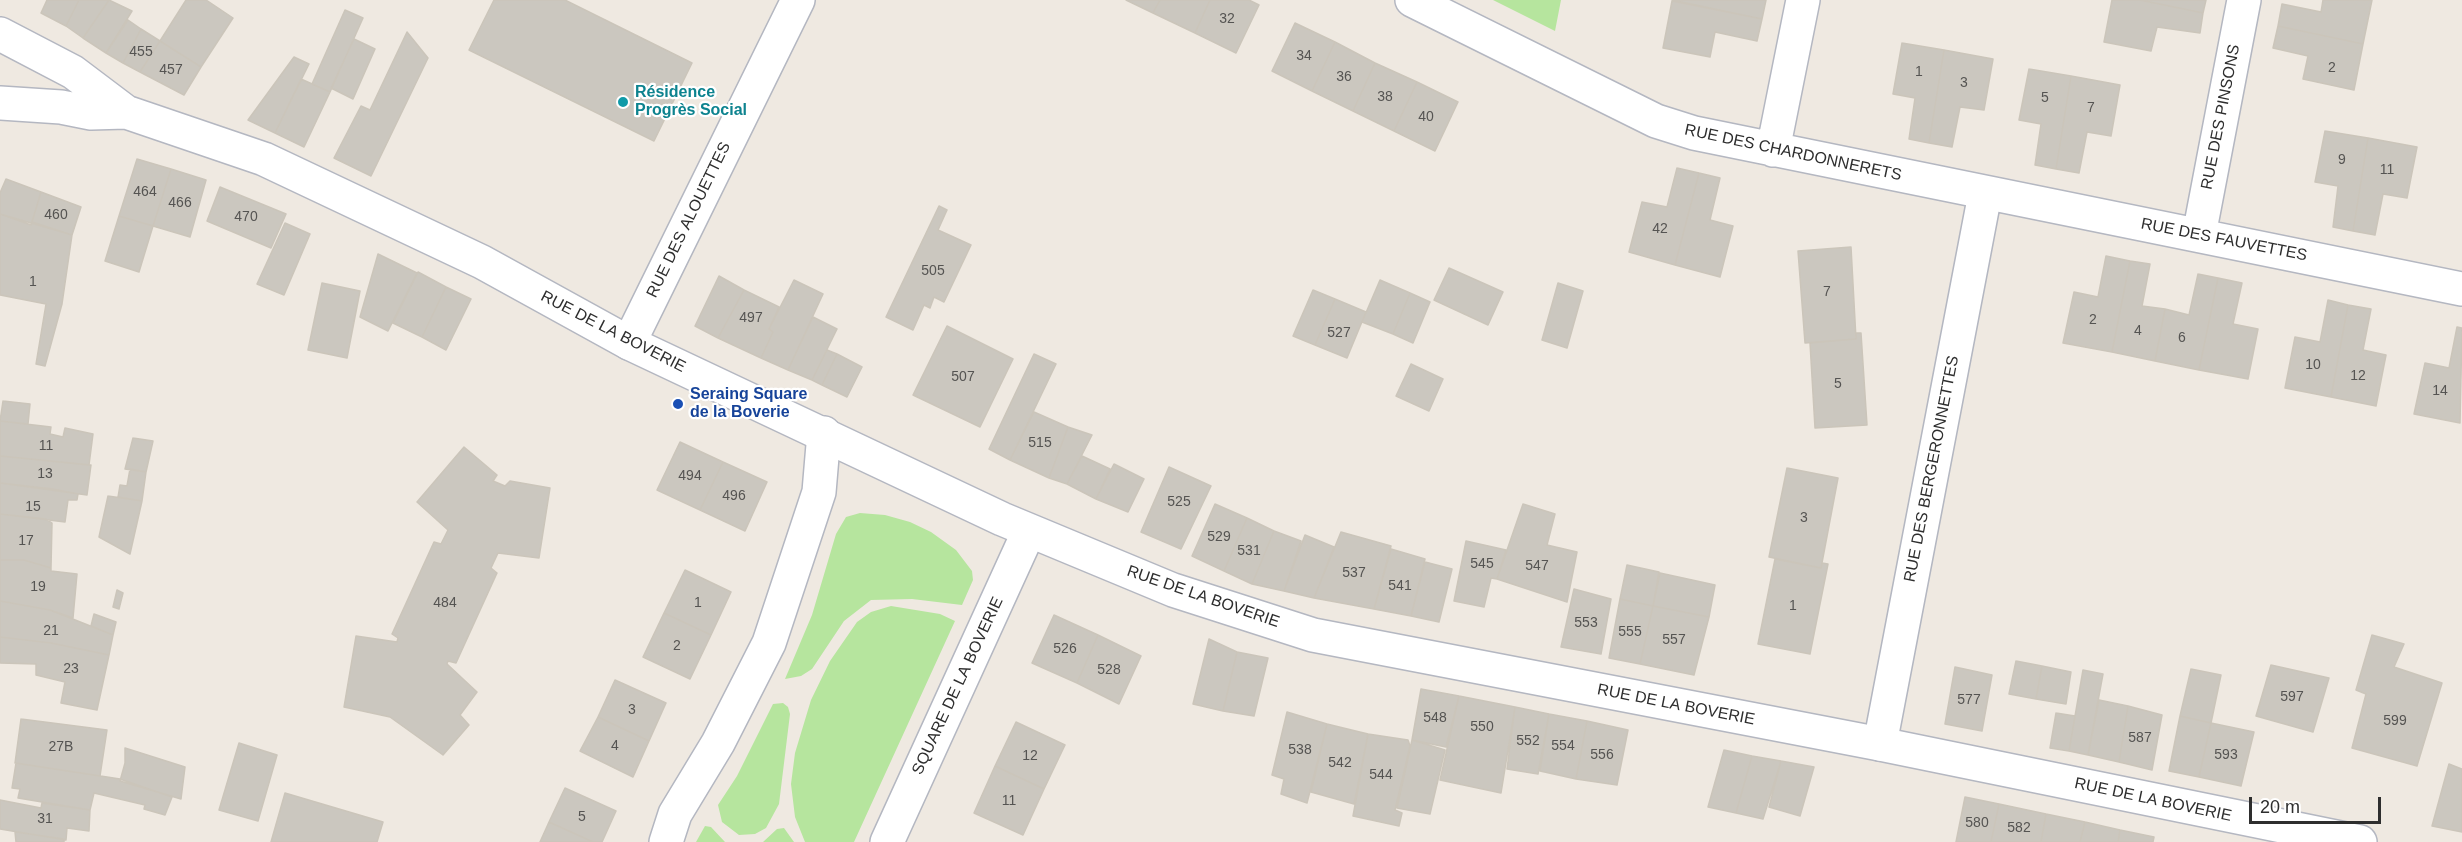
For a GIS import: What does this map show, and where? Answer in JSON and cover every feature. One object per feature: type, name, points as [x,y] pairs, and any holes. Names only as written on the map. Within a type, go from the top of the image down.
[{"type":"street","name":"RUE DES ALOUETTES","points":[[629,343],[798,0]]},
{"type":"street","name":"RUE DES CHARDONNERETS","points":[[1412,0],[1656,121],[1694,134],[1985,194]]},
{"type":"street","points":[[1773,150],[1803,0]]},
{"type":"street","name":"RUE DES PINSONS","points":[[2199,235],[2244,0]]},
{"type":"street","name":"RUE DE LA BOVERIE","points":[[0,33],[73,72],[126,112],[264,159],[482,262],[629,343],[1029,531],[1173,590],[1313,635],[1880,744],[2360,842]]},
{"type":"street","name":"RUE DE LA BOVERIE","points":[[0,103],[61,107],[91,113],[126,112]]},
{"type":"street","name":"RUE DES FAUVETTES","points":[[1985,194],[2462,289]]},
{"type":"street","name":"RUE DES BERGERONNETTES","points":[[1880,744],[1985,194]]},
{"type":"street","points":[[666,842],[675,814],[727,726],[755,673],[772,634],[819,492],[824,434]]},
{"type":"street","name":"SQUARE DE LA BOVERIE","points":[[887,842],[1029,531]]},
{"type":"green space","points":[[1493,0],[1561,0],[1555,31]]},
{"type":"green space","points":[[860,513],[885,515],[910,522],[931,532],[956,550],[972,571],[973,580],[962,605],[912,599],[871,600],[844,621],[812,669],[801,676],[785,679],[812,615],[836,534],[846,517]]},
{"type":"green space","points":[[891,606],[940,614],[955,621],[854,842],[805,842],[795,817],[791,784],[795,753],[811,700],[830,661],[857,622],[871,612]]},
{"type":"green space","points":[[783,703],[788,707],[790,714],[779,804],[766,828],[755,834],[739,835],[722,822],[718,805],[737,776],[773,704]]},
{"type":"green space","points":[[705,826],[711,827],[725,842],[696,842]]},
{"type":"green space","points":[[784,828],[794,842],[763,842],[777,829]]},
{"type":"building","points":[[47,0],[79,0],[66,26],[41,13]]},
{"type":"building","points":[[79,0],[109,0],[83,38],[66,26]]},
{"type":"building","points":[[109,0],[132,11],[106,53],[83,38]]},
{"type":"building","points":[[186,0],[206,0],[233,18],[201,67],[160,41]]},
{"type":"building","name":"Résidence Progrès Social","points":[[494,0],[565,0],[692,63],[654,141],[469,50]]},
{"type":"building","points":[[1126,0],[1160,0],[1153,13]]},
{"type":"building","points":[[1160,0],[1210,0],[1195,33],[1153,13]]},
{"type":"building","points":[[1210,0],[1249,0],[1259,5],[1236,53],[1195,33]]},
{"type":"building","points":[[1672,0],[1766,0],[1762,19]]},
{"type":"building","points":[[2112,0],[2140,0],[2203,13],[2200,33],[2157,27],[2151,51],[2104,42]]},
{"type":"building","points":[[2140,0],[2206,0],[2203,13]]},
{"type":"building","points":[[2323,0],[2372,0],[2363,44],[2278,26],[2282,4],[2321,12]]},
{"type":"building","points":[[1672,1],[1762,19],[1757,41],[1715,32],[1710,57],[1663,48]]},
{"type":"building","points":[[345,10],[363,18],[330,92],[312,84]]},
{"type":"building","points":[[128,20],[141,29],[123,63],[106,53]]},
{"type":"building","points":[[1295,23],[1335,42],[1312,91],[1272,71]]},
{"type":"building","points":[[2278,26],[2363,44],[2354,90],[2303,79],[2308,56],[2273,48]]},
{"type":"building","points":[[141,29],[160,41],[140,72],[123,63]]},
{"type":"building","points":[[407,32],[428,58],[371,176],[334,158],[361,106],[370,110]]},
{"type":"building","points":[[354,39],[375,49],[353,99],[331,88]]},
{"type":"building","points":[[160,41],[201,67],[184,95],[140,72]]},
{"type":"building","points":[[1335,42],[1375,63],[1353,111],[1312,91]]},
{"type":"building","points":[[1902,43],[1944,50],[1929,143],[1909,139],[1915,98],[1893,94]]},
{"type":"building","points":[[1944,50],[1993,59],[1984,110],[1960,107],[1952,147],[1929,143]]},
{"type":"building","points":[[294,57],[309,64],[275,133],[248,120]]},
{"type":"building","points":[[1375,63],[1417,82],[1394,131],[1353,111]]},
{"type":"building","points":[[2029,69],[2071,76],[2056,169],[2035,165],[2041,124],[2019,120]]},
{"type":"building","points":[[2071,76],[2120,85],[2111,136],[2087,132],[2079,173],[2056,169]]},
{"type":"building","points":[[301,79],[330,92],[304,147],[275,133]]},
{"type":"building","points":[[1417,82],[1458,102],[1435,151],[1394,131]]},
{"type":"building","points":[[2325,131],[2368,138],[2353,231],[2333,227],[2338,186],[2315,182]]},
{"type":"building","points":[[2368,138],[2417,147],[2407,198],[2383,194],[2375,235],[2353,231]]},
{"type":"building","points":[[137,159],[171,169],[153,226],[119,216]]},
{"type":"building","points":[[1677,168],[1699,173],[1675,265],[1629,252],[1642,202],[1667,207]]},
{"type":"building","points":[[171,169],[206,180],[190,237],[153,226]]},
{"type":"building","points":[[1699,173],[1720,178],[1710,220],[1733,226],[1720,277],[1675,265]]},
{"type":"building","points":[[6,179],[41,192],[31,225],[0,214],[0,193]]},
{"type":"building","points":[[220,187],[286,214],[271,248],[207,221]]},
{"type":"building","points":[[41,192],[81,207],[72,235],[32,222]]},
{"type":"building","points":[[939,206],[947,210],[938,230],[971,245],[944,302],[934,297],[930,308],[924,305],[913,330],[886,317]]},
{"type":"building","points":[[0,214],[72,235],[62,304],[45,366],[36,364],[46,304],[0,295]]},
{"type":"building","points":[[119,216],[153,226],[139,272],[105,261]]},
{"type":"building","points":[[285,223],[310,234],[284,295],[257,284]]},
{"type":"building","points":[[1851,247],[1856,339],[1805,343],[1798,251]]},
{"type":"building","points":[[378,254],[417,273],[388,331],[360,317]]},
{"type":"building","points":[[2106,256],[2130,261],[2112,352],[2063,343],[2074,292],[2098,297]]},
{"type":"building","points":[[2130,261],[2150,264],[2142,306],[2165,309],[2155,361],[2112,352]]},
{"type":"building","points":[[1449,268],[1503,292],[1488,325],[1434,300]]},
{"type":"building","points":[[418,272],[446,287],[422,337],[393,323]]},
{"type":"building","points":[[2198,274],[2218,278],[2199,370],[2155,361],[2165,309],[2189,315]]},
{"type":"building","points":[[719,276],[744,290],[718,338],[695,326]]},
{"type":"building","points":[[2218,278],[2242,283],[2233,324],[2258,329],[2248,379],[2199,370]]},
{"type":"building","points":[[794,280],[823,294],[788,370],[761,358],[773,332],[769,329]]},
{"type":"building","points":[[1380,280],[1410,293],[1393,334],[1362,322]]},
{"type":"building","points":[[322,283],[360,291],[347,358],[308,350]]},
{"type":"building","points":[[1558,283],[1583,291],[1567,348],[1542,340]]},
{"type":"building","points":[[446,287],[471,299],[446,350],[422,337]]},
{"type":"building","points":[[744,290],[779,307],[769,329],[773,332],[761,358],[718,338]]},
{"type":"building","points":[[1313,290],[1335,299],[1315,345],[1293,336]]},
{"type":"building","points":[[1410,293],[1430,302],[1413,343],[1393,334]]},
{"type":"building","points":[[1335,299],[1366,312],[1347,358],[1315,345]]},
{"type":"building","points":[[2328,300],[2348,305],[2331,397],[2285,388],[2295,337],[2320,342]]},
{"type":"building","points":[[2348,305],[2371,309],[2363,350],[2386,355],[2376,406],[2331,397]]},
{"type":"building","points":[[813,317],[837,329],[812,380],[788,370]]},
{"type":"building","points":[[947,326],[1013,359],[980,427],[913,395]]},
{"type":"building","points":[[2457,327],[2462,328],[2460,423],[2414,414],[2425,363],[2449,368]]},
{"type":"building","points":[[1856,333],[1861,333],[1867,425],[1815,428],[1810,343],[1856,339]]},
{"type":"building","points":[[827,350],[837,354],[822,385],[812,380]]},
{"type":"building","points":[[837,354],[862,367],[847,397],[822,385]]},
{"type":"building","points":[[1034,354],[1056,364],[1010,460],[989,449]]},
{"type":"building","points":[[1411,364],[1443,379],[1429,411],[1396,396]]},
{"type":"building","points":[[3,401],[30,404],[28,424],[0,421]]},
{"type":"building","points":[[1034,412],[1068,427],[1049,478],[1010,460]]},
{"type":"building","points":[[0,421],[51,427],[50,434],[63,437],[65,428],[93,434],[89,465],[0,456]]},
{"type":"building","points":[[1068,427],[1092,435],[1067,484],[1049,478]]},
{"type":"building","points":[[133,438],[153,441],[146,472],[125,469]]},
{"type":"building","points":[[680,442],[723,462],[700,510],[657,490]]},
{"type":"building","points":[[464,447],[497,475],[493,481],[505,486],[510,481],[550,488],[539,558],[498,553],[491,568],[497,573],[456,663],[448,661],[447,664],[477,692],[460,715],[469,725],[443,755],[390,717],[344,707],[356,636],[397,642],[398,638],[392,634],[434,542],[441,544],[448,530],[417,502]]},
{"type":"building","points":[[0,456],[91,465],[87,495],[0,483]]},
{"type":"building","points":[[1082,456],[1110,469],[1096,499],[1067,484]]},
{"type":"building","points":[[723,462],[767,482],[745,531],[700,510]]},
{"type":"building","points":[[1114,464],[1144,479],[1128,512],[1096,499]]},
{"type":"building","points":[[1169,467],[1211,486],[1181,549],[1141,532]]},
{"type":"building","points":[[1787,468],[1838,478],[1821,568],[1769,557]]},
{"type":"building","points":[[130,469],[146,472],[142,501],[118,497],[120,485],[127,486]]},
{"type":"building","points":[[0,483],[78,494],[77,500],[68,500],[65,522],[0,514]]},
{"type":"building","points":[[108,496],[142,501],[130,554],[99,537]]},
{"type":"building","points":[[1215,504],[1247,518],[1224,571],[1192,556]]},
{"type":"building","points":[[1523,504],[1555,514],[1547,545],[1577,552],[1567,602],[1497,579]]},
{"type":"building","points":[[0,514],[46,519],[52,523],[51,568],[24,560],[0,560]]},
{"type":"building","points":[[1247,518],[1274,531],[1252,584],[1224,571]]},
{"type":"building","points":[[1274,531],[1301,541],[1284,591],[1252,584]]},
{"type":"building","points":[[1341,532],[1391,546],[1374,609],[1314,598]]},
{"type":"building","points":[[1305,535],[1334,547],[1314,598],[1284,591]]},
{"type":"building","points":[[1466,541],[1506,550],[1497,579],[1491,578],[1484,607],[1454,601]]},
{"type":"building","points":[[1391,549],[1425,559],[1411,616],[1374,609]]},
{"type":"building","points":[[1775,559],[1821,568],[1822,563],[1828,564],[1810,654],[1758,644]]},
{"type":"building","points":[[0,560],[24,560],[51,568],[51,571],[77,574],[73,618],[50,610],[0,601]]},
{"type":"building","points":[[1425,562],[1452,569],[1439,622],[1411,616]]},
{"type":"building","points":[[1627,565],[1659,572],[1653,606],[1620,599]]},
{"type":"building","points":[[685,570],[731,592],[711,635],[664,613]]},
{"type":"building","points":[[1660,573],[1715,585],[1709,617],[1653,606]]},
{"type":"building","points":[[1574,589],[1611,599],[1601,654],[1561,647]]},
{"type":"building","points":[[117,590],[123,593],[119,609],[113,607]]},
{"type":"building","points":[[1620,599],[1653,606],[1640,664],[1609,658]]},
{"type":"building","points":[[0,601],[50,610],[113,635],[109,655],[51,643],[0,637]]},
{"type":"building","points":[[1653,606],[1709,617],[1694,675],[1640,664]]},
{"type":"building","points":[[664,613],[711,635],[690,679],[643,657]]},
{"type":"building","points":[[94,614],[116,622],[113,635],[91,626]]},
{"type":"building","points":[[1054,615],[1098,635],[1077,683],[1032,663]]},
{"type":"building","points":[[1098,635],[1141,656],[1119,704],[1077,683]]},
{"type":"building","points":[[2372,635],[2404,644],[2394,667],[2442,683],[2417,766],[2352,748],[2366,694],[2356,690]]},
{"type":"building","points":[[0,637],[51,643],[109,655],[97,710],[61,703],[65,682],[36,675],[36,664],[0,663]]},
{"type":"building","points":[[1209,639],[1237,652],[1223,711],[1193,704]]},
{"type":"building","points":[[1237,652],[1268,658],[1254,716],[1223,711]]},
{"type":"building","points":[[2016,661],[2042,666],[2036,699],[2009,694]]},
{"type":"building","points":[[2271,665],[2329,678],[2313,732],[2256,716]]},
{"type":"building","points":[[2042,666],[2071,672],[2066,704],[2036,699]]},
{"type":"building","points":[[1955,667],[1992,675],[1982,731],[1945,724]]},
{"type":"building","points":[[2191,669],[2221,675],[2211,723],[2180,716]]},
{"type":"building","points":[[2083,670],[2103,674],[2088,755],[2069,751]]},
{"type":"building","points":[[615,680],[666,703],[649,741],[598,717]]},
{"type":"building","points":[[1421,689],[1459,696],[1446,747],[1412,740]]},
{"type":"building","points":[[1459,696],[1515,707],[1501,793],[1440,780]]},
{"type":"building","points":[[2099,700],[2128,706],[2119,762],[2088,755]]},
{"type":"building","points":[[2128,706],[2162,715],[2152,770],[2119,762]]},
{"type":"building","points":[[1515,707],[1549,714],[1538,774],[1507,769]]},
{"type":"building","points":[[1287,712],[1327,724],[1307,803],[1281,794],[1284,779],[1272,775]]},
{"type":"building","points":[[2056,713],[2075,716],[2069,751],[2050,748]]},
{"type":"building","points":[[1549,714],[1587,721],[1576,779],[1540,771]]},
{"type":"building","points":[[2180,716],[2211,723],[2199,777],[2169,771]]},
{"type":"building","points":[[598,717],[649,741],[633,777],[580,751]]},
{"type":"building","points":[[21,719],[107,730],[100,776],[15,763]]},
{"type":"building","points":[[1587,721],[1628,730],[1617,785],[1576,779]]},
{"type":"building","points":[[1016,722],[1065,745],[1044,789],[995,766]]},
{"type":"building","points":[[2211,723],[2254,732],[2241,786],[2199,777]]},
{"type":"building","points":[[1327,724],[1368,734],[1354,804],[1311,792]]},
{"type":"building","points":[[1368,734],[1408,740],[1410,746],[1395,810],[1402,813],[1399,826],[1353,816]]},
{"type":"building","points":[[1412,740],[1445,750],[1430,814],[1397,808]]},
{"type":"building","points":[[239,743],[277,755],[258,821],[219,810]]},
{"type":"building","points":[[125,748],[185,767],[181,799],[120,781],[125,763]]},
{"type":"building","points":[[1724,750],[1752,756],[1736,813],[1708,807]]},
{"type":"building","points":[[1752,756],[1781,761],[1763,819],[1736,813]]},
{"type":"building","points":[[1781,761],[1814,767],[1800,816],[1769,807]]},
{"type":"building","points":[[16,763],[120,779],[172,797],[165,815],[144,809],[145,805],[94,793],[90,810],[18,798],[20,789],[12,788]]},
{"type":"building","points":[[2449,764],[2462,769],[2462,832],[2432,826]]},
{"type":"building","points":[[995,766],[1044,789],[1023,835],[974,813]]},
{"type":"building","points":[[565,788],[616,811],[602,842],[593,842],[549,822]]},
{"type":"building","points":[[285,793],[383,822],[377,842],[271,842]]},
{"type":"building","points":[[1965,797],[1999,804],[1991,842],[1956,842]]},
{"type":"building","points":[[0,800],[41,808],[42,803],[90,810],[89,831],[67,828],[66,840],[0,829]]},
{"type":"building","points":[[1999,804],[2046,814],[2041,842],[1991,842]]},
{"type":"building","points":[[2046,814],[2085,822],[2080,842],[2041,842]]},
{"type":"building","points":[[549,822],[593,842],[540,842]]},
{"type":"building","points":[[2085,822],[2120,830],[2118,842],[2080,842]]},
{"type":"building","points":[[2120,830],[2154,837],[2153,842],[2118,842]]},
{"type":"building","points":[[15,832],[64,839],[64,842],[16,842]]},
{"type":"place","name":"Résidence Progrès Social","points":[[623,102]]},
{"type":"place","name":"Seraing Square de la Boverie","points":[[678,404]]}]
